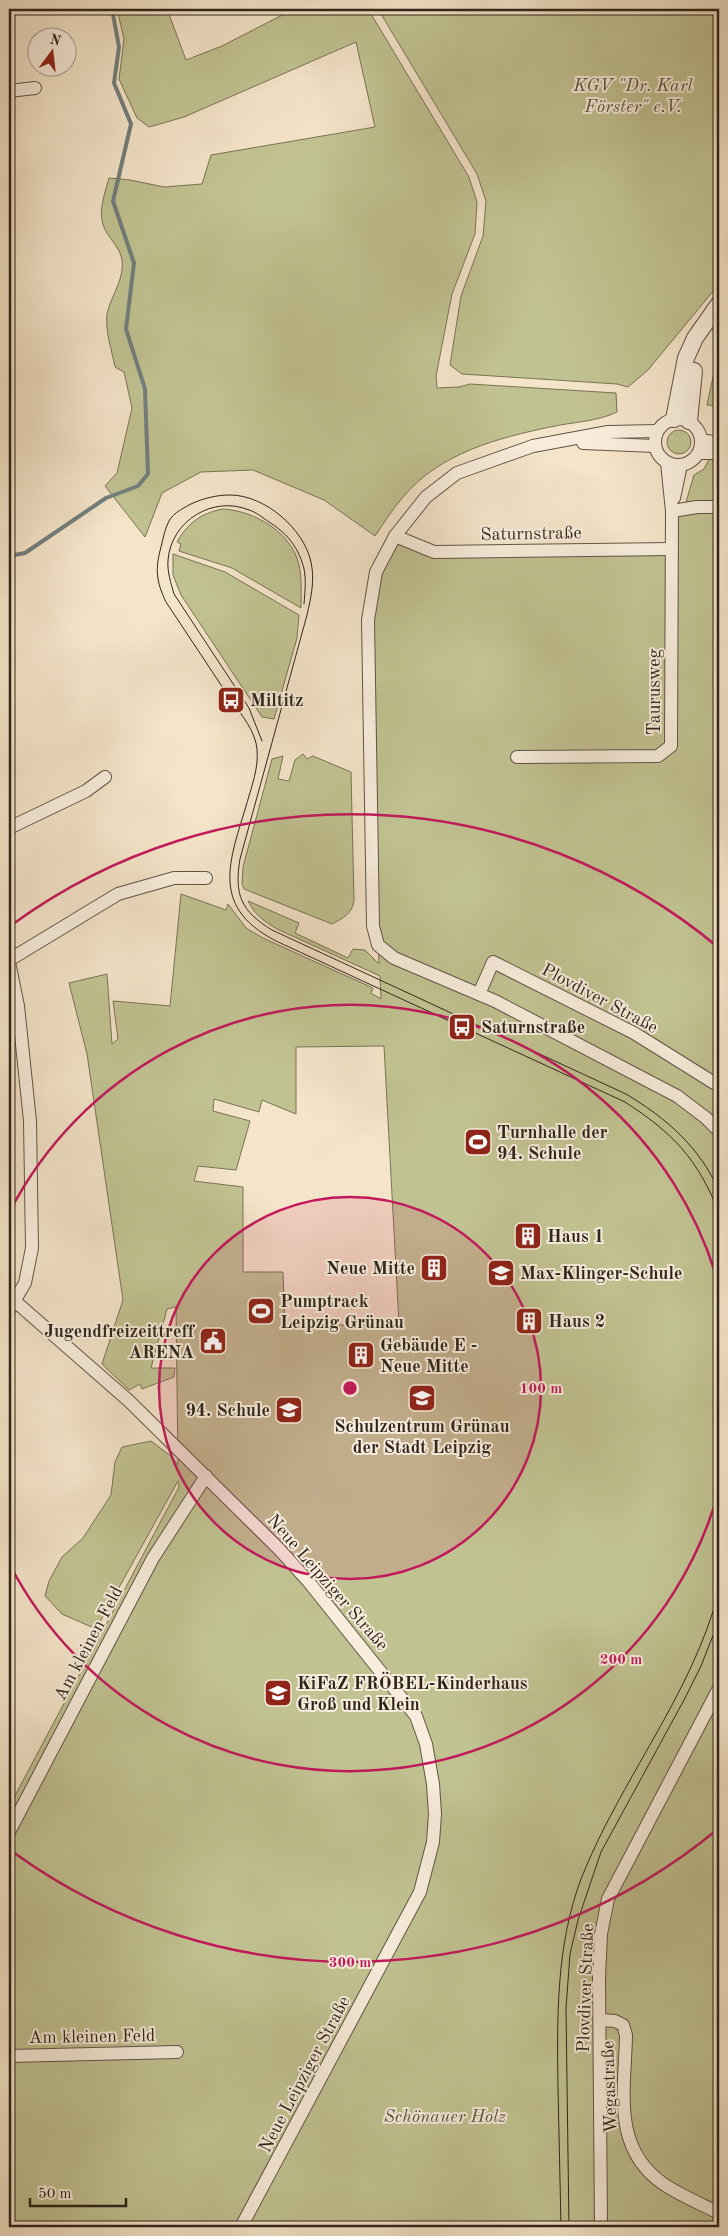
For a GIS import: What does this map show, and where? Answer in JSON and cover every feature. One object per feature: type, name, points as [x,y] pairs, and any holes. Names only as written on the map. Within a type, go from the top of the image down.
[{"type":"street","points":[[9,90],[35,88]]},
{"type":"street","points":[[682,420],[696,362],[715,309]]},
{"type":"street","points":[[682,420],[698,429],[701,440],[699,453],[691,461],[681,465],[667,462],[659,456],[655,446],[657,431],[665,422],[682,420]]},
{"type":"street","points":[[657,431],[608,432],[534,446],[457,473],[426,497],[395,536],[376,572],[368,620],[372,926],[378,945],[394,958],[480,994],[677,1096],[706,1118],[719,1131]]},
{"type":"street","points":[[701,440],[719,443]]},
{"type":"street","points":[[534,446],[596,442],[655,446]]},
{"type":"street","points":[[699,453],[719,453]]},
{"type":"street","name":"Taurusweg","points":[[517,757],[658,756],[671,746],[672,511],[667,462]]},
{"type":"street","name":"Taurusweg","points":[[672,511],[681,465]]},
{"type":"street","points":[[672,511],[697,506],[719,506]]},
{"type":"street","name":"Saturnstraße","points":[[395,536],[434,552],[671,549]]},
{"type":"street","points":[[9,828],[86,791],[105,777]]},
{"type":"street","points":[[11,1302],[25,1283],[32,1248],[30,1120],[18,1006],[9,961],[118,894],[174,878],[206,878]]},
{"type":"street","name":"Plovdiver Straße","points":[[480,994],[493,962],[634,1033],[719,1086]]},
{"type":"street","name":"Neue Leipziger Straße","points":[[11,1302],[129,1401],[206,1476],[308,1581],[416,1716],[426,1744],[433,1784],[435,1814],[433,1842],[427,1870],[417,1899],[241,2227]]},
{"type":"street","name":"Am kleinen Feld","points":[[9,1832],[153,1558],[206,1476]]},
{"type":"street","name":"Plovdiver Straße","points":[[601,2227],[601,1934],[608,1899],[719,1688]]},
{"type":"street","name":"Wegastraße","points":[[601,2020],[615,2021],[623,2025],[626,2035],[625,2126],[630,2144],[639,2162],[664,2184],[719,2213]]},
{"type":"street","name":"Am kleinen Feld","points":[[9,2056],[177,2052]]},
{"type":"green space","points":[[117,9],[167,9],[186,60],[222,46],[294,9],[368,9],[469,177],[477,202],[475,234],[452,294],[436,376],[437,388],[459,387],[470,384],[616,393],[617,412],[592,420],[510,436],[471,449],[452,458],[418,481],[396,505],[375,536],[324,500],[253,470],[201,472],[162,493],[145,537],[105,486],[117,473],[132,408],[124,372],[115,367],[107,327],[107,314],[122,271],[120,253],[107,233],[101,213],[109,178],[164,187],[202,184],[211,155],[375,127],[356,42],[184,117],[149,127],[137,118],[119,79],[124,39]]},
{"type":"green space","name":"KGV \"Dr. Karl Förster\" e.V.","points":[[378,9],[719,9],[719,284],[648,370],[628,387],[617,384],[462,374],[450,365],[461,296],[483,236],[486,201],[477,174]]},
{"type":"green space","points":[[719,349],[719,406],[707,405]]},
{"type":"green space","points":[[679,430],[688,433],[691,442],[688,451],[679,454],[670,451],[667,442],[670,433]]},
{"type":"green space","points":[[711,456],[719,457],[719,502],[686,502],[694,475],[704,469]]},
{"type":"green space","name":"Schönauer Holz","points":[[719,507],[719,2227],[9,2227],[9,1807],[179,1487],[178,1481],[96,1629],[62,1614],[45,1596],[49,1581],[62,1557],[83,1538],[111,1495],[115,1462],[122,1447],[151,1441],[172,1457],[178,1465],[176,1307],[167,1309],[151,1368],[175,1368],[174,1377],[142,1389],[140,1384],[129,1390],[102,1364],[123,1300],[87,1054],[69,983],[107,974],[112,1044],[118,1039],[113,1001],[170,1006],[181,894],[226,910],[228,904],[246,928],[263,938],[373,988],[371,993],[381,999],[380,976],[277,929],[260,917],[248,901],[299,923],[295,933],[348,958],[353,949],[365,950],[379,964],[368,620],[376,572],[395,536],[434,552],[670,549],[672,511]],"holes":[[[384,1046],[399,1324],[285,1326],[283,1272],[243,1272],[243,1187],[194,1181],[198,1166],[236,1170],[250,1121],[213,1111],[214,1099],[259,1112],[262,1100],[296,1114],[296,1047]]]},
{"type":"green space","points":[[222,509],[234,510],[258,518],[280,533],[288,542],[295,553],[299,565],[301,608],[232,568],[179,551],[181,544],[177,542],[195,520]]},
{"type":"green space","points":[[173,554],[225,572],[299,615],[297,638],[274,719],[262,717],[181,595],[173,575]]},
{"type":"green space","points":[[303,754],[307,759],[313,756],[351,772],[354,901],[349,912],[332,924],[244,889],[242,884],[243,867],[272,759],[283,756],[278,779],[289,781],[295,760]]},
{"type":"waterway","points":[[9,556],[25,553],[106,498],[138,486],[148,474],[145,389],[126,329],[134,263],[113,201],[131,124],[114,83],[119,47],[112,9]]},
{"type":"tram line","points":[[719,1191],[711,1175],[692,1147],[655,1113],[626,1094],[272,930],[261,923],[247,909],[239,892],[238,872],[240,859],[307,615],[313,582],[311,562],[307,550],[292,526],[269,507],[256,501],[230,495],[216,496],[193,503],[176,513],[168,524],[159,555],[157,569],[160,588],[166,602],[248,724],[256,743],[256,770],[236,839],[230,878],[232,895],[240,912],[254,927],[276,941],[625,1102],[657,1125],[682,1149],[702,1177],[719,1213]]},
{"type":"tram line","points":[[262,741],[249,708],[174,594],[168,564],[171,546],[185,523],[208,509],[235,506],[254,512],[280,530],[297,550],[305,572],[304,604]]},
{"type":"tram line","points":[[561,2227],[558,2008],[562,1956],[573,1904],[581,1879],[597,1842],[692,1666],[707,1629],[719,1591]]},
{"type":"tram line","points":[[569,2227],[566,2008],[570,1954],[578,1920],[601,1852],[684,1700],[701,1666],[714,1633]]},
{"type":"place","name":"Miltitz","points":[[231,700]]},
{"type":"place","name":"Saturnstraße","points":[[462,1027]]},
{"type":"place","name":"Turnhalle der 94. Schule","points":[[478,1142]]},
{"type":"place","name":"Haus 1","points":[[528,1236]]},
{"type":"place","name":"Neue Mitte","points":[[434,1268]]},
{"type":"place","name":"Max-Klinger-Schule","points":[[501,1273]]},
{"type":"place","name":"Pumptrack Leipzig Grünau","points":[[261,1311]]},
{"type":"place","name":"Haus 2","points":[[529,1321]]},
{"type":"place","name":"Jugendfreizeittreff ARENA","points":[[213,1341]]},
{"type":"place","name":"Gebäude E - Neue Mitte","points":[[361,1355]]},
{"type":"place","name":"Schulzentrum Grünau der Stadt Leipzig","points":[[422,1398]]},
{"type":"place","name":"94. Schule","points":[[289,1410]]},
{"type":"place","name":"KiFaZ FRÖBEL-Kinderhaus Groß und Klein","points":[[278,1693]]}]
